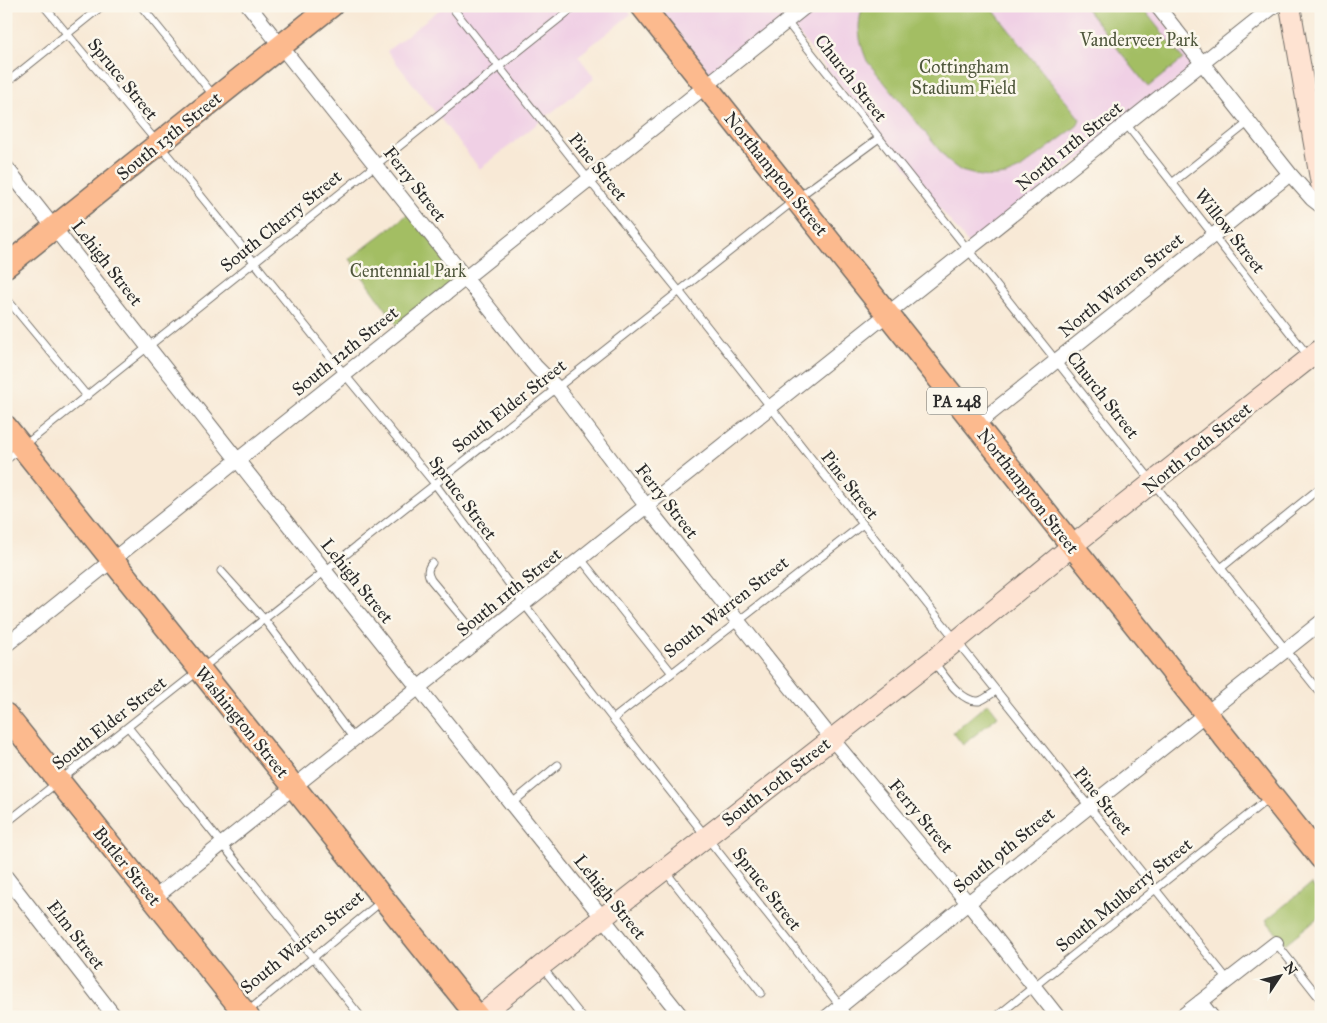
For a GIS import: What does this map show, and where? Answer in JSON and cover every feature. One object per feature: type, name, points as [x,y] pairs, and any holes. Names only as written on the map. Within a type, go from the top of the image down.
[{"type":"main road","name":"South 13th Street","points":[[6,266],[331,6]]},
{"type":"main road","name":"Northampton Street","points":[[642,6],[1321,858]]},
{"type":"main road","name":"Washington Street","points":[[6,427],[14,453],[113,560],[478,1017]]},
{"type":"main road","name":"Butler Street","points":[[6,715],[246,1016]]},
{"type":"street","name":"Ferry Street","points":[[249,6],[536,367],[556,388],[738,621],[968,903],[1058,1017]]},
{"type":"street","name":"South 12th Street","points":[[6,645],[806,6]]},
{"type":"street","points":[[1157,6],[1290,174],[1312,199],[1321,206]]},
{"type":"street","name":"North 11th Street","points":[[888,314],[1274,6]]},
{"type":"street","points":[[1290,6],[1318,155],[1321,184]]},
{"type":"street","name":"Lehigh Street","points":[[6,166],[325,571],[682,1017]]},
{"type":"street","name":"North Warren Street","points":[[976,425],[1290,174]]},
{"type":"street","name":"South 11th Street","points":[[154,899],[888,314]]},
{"type":"street","name":"North 10th Street","points":[[1072,546],[1315,353]]},
{"type":"street","name":"South 10th Street","points":[[478,1017],[956,642],[1072,546]]},
{"type":"street","name":"South 9th Street","points":[[827,1017],[844,1012],[968,903],[1321,622]]},
{"type":"street","name":"Elm Street","points":[[6,877],[115,1017]]},
{"type":"street","points":[[1181,1017],[1276,942]]},
{"type":"street","points":[[1200,1002],[1212,1017]]},
{"type":"lane","name":"Spruce Street","points":[[44,6],[435,484],[524,604],[613,719],[844,1012]]},
{"type":"lane","points":[[6,83],[102,6]]},
{"type":"lane","points":[[141,6],[216,99]]},
{"type":"lane","name":"Pine Street","points":[[451,6],[956,642],[1228,980]]},
{"type":"lane","name":"South Cherry Street","points":[[14,453],[575,6]]},
{"type":"lane","name":"Church Street","points":[[787,22],[1321,694]]},
{"type":"lane","points":[[1172,182],[1249,122]]},
{"type":"lane","name":"Willow Street","points":[[1126,124],[1213,235],[1315,353]]},
{"type":"lane","name":"South Elder Street","points":[[6,823],[796,199],[879,138]]},
{"type":"lane","points":[[6,298],[87,396]]},
{"type":"lane","points":[[1222,568],[1321,487]]},
{"type":"lane","name":"South Warren Street","points":[[613,719],[862,524]]},
{"type":"lane","points":[[580,559],[672,673]]},
{"type":"lane","points":[[432,563],[428,567],[428,574],[431,580],[480,639]]},
{"type":"lane","points":[[222,571],[264,619],[354,740]]},
{"type":"lane","points":[[933,660],[959,693],[971,700],[980,701],[996,691]]},
{"type":"lane","points":[[128,727],[361,1017]]},
{"type":"lane","points":[[512,804],[558,765]]},
{"type":"lane","name":"South Mulberry Street","points":[[996,1017],[1272,796]]},
{"type":"lane","points":[[665,871],[761,993]]},
{"type":"lane","name":"South Warren Street","points":[[246,1016],[313,957],[384,899]]},
{"type":"lane","points":[[1276,942],[1321,1000]]},
{"type":"lane","points":[[541,966],[582,1017]]},
{"type":"shaded area","points":[[444,6],[625,6],[631,14],[578,56],[595,78],[480,169],[387,51]]},
{"type":"shaded area","points":[[652,6],[1151,6],[1197,64],[971,247],[788,21],[713,81]]},
{"type":"green space","name":"Cottingham Stadium Field","points":[[863,6],[990,6],[1080,119],[1077,126],[1020,169],[1006,175],[988,177],[961,171],[949,162],[867,61],[859,34]]},
{"type":"green space","name":"Vanderveer Park","points":[[1084,6],[1141,6],[1183,59],[1148,87]]},
{"type":"green space","name":"Centennial Park","points":[[412,211],[466,279],[401,330],[350,259]]},
{"type":"green space","points":[[988,703],[998,716],[963,745],[953,732]]},
{"type":"green space","points":[[1311,884],[1321,896],[1321,915],[1285,944],[1266,920]]}]
